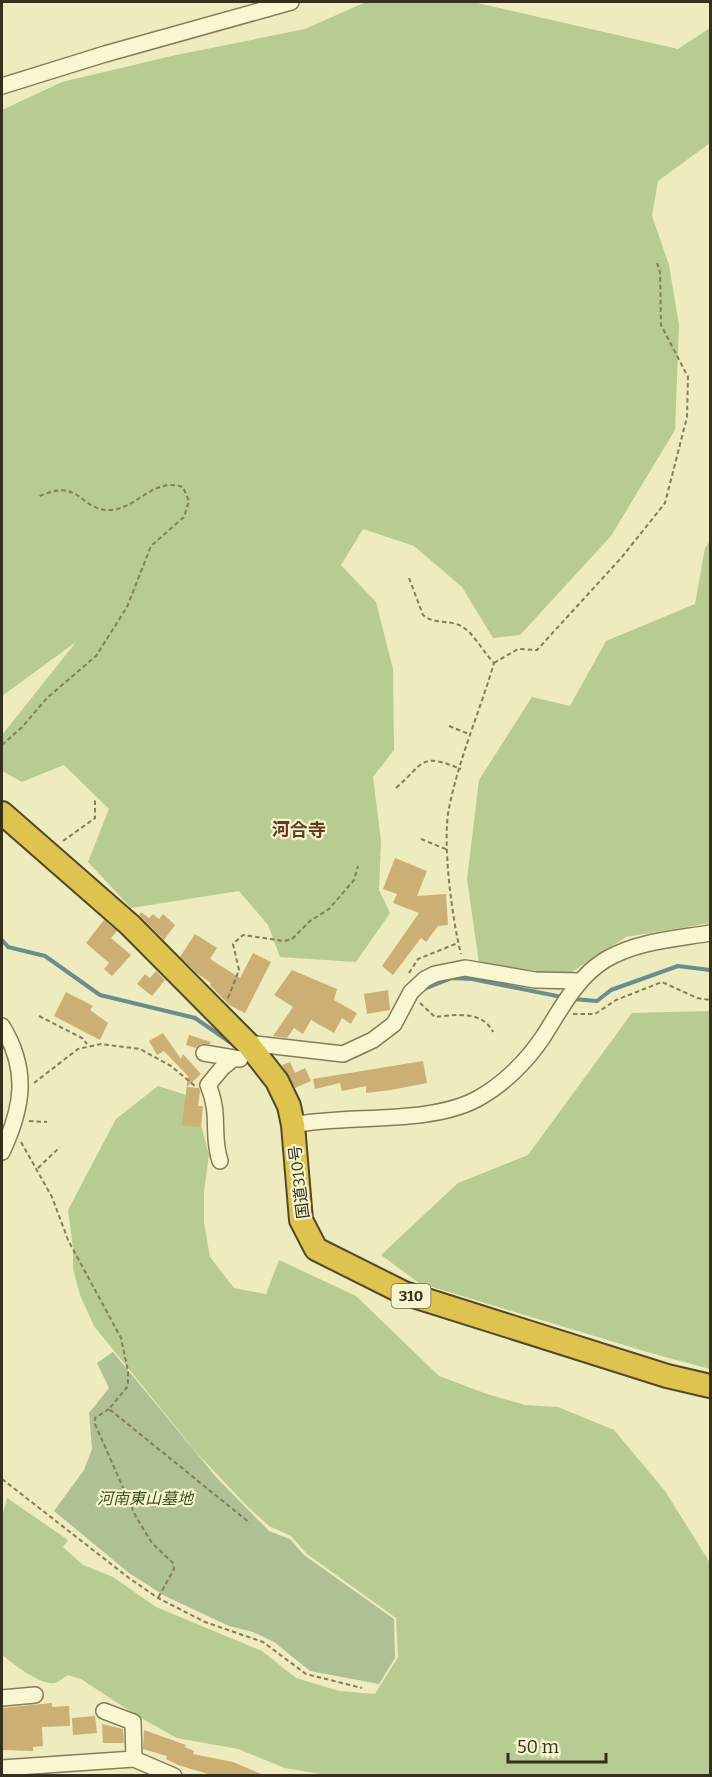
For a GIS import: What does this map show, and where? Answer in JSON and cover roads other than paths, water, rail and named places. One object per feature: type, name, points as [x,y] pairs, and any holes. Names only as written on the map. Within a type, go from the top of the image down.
[{"type":"highway","name":"国道310号","points":[[2,813],[130,925],[220,1015],[249,1052],[277,1081],[289,1106],[293,1125],[302,1220],[316,1249],[404,1293],[668,1376],[711,1386]]},
{"type":"street","points":[[2,86],[105,54],[291,2]]},
{"type":"street","points":[[293,1125],[436,1111],[474,1100],[504,1081],[517,1068],[542,1039],[577,985],[606,960],[630,949],[711,933]]},
{"type":"street","points":[[204,1053],[343,1054],[374,1040],[394,1024],[411,992],[425,979],[435,974],[465,968],[577,985]]},
{"type":"street","points":[[2,1026],[14,1050],[21,1092],[14,1130],[2,1152]]},
{"type":"street","points":[[220,1161],[217,1151],[217,1110],[208,1085],[222,1068],[249,1052]]},
{"type":"street","points":[[2,1698],[35,1695]]},
{"type":"street","points":[[104,1711],[132,1722],[134,1759]]},
{"type":"street","points":[[2,1768],[31,1771],[102,1768],[134,1759],[174,1776]]},
{"type":"waterway","points":[[2,940],[8,947],[45,956],[100,995],[195,1018],[234,1045]]},
{"type":"waterway","points":[[573,999],[597,1001],[611,990],[678,966],[710,970]]},
{"type":"waterway","points":[[424,989],[452,978],[472,979],[562,997]]},
{"type":"waterway","points":[[353,1057],[370,1049]]},
{"type":"district","name":"河合寺","points":[[299,830]]},
{"type":"park label","name":"河南東山墓地","points":[[145,1498]]}]
